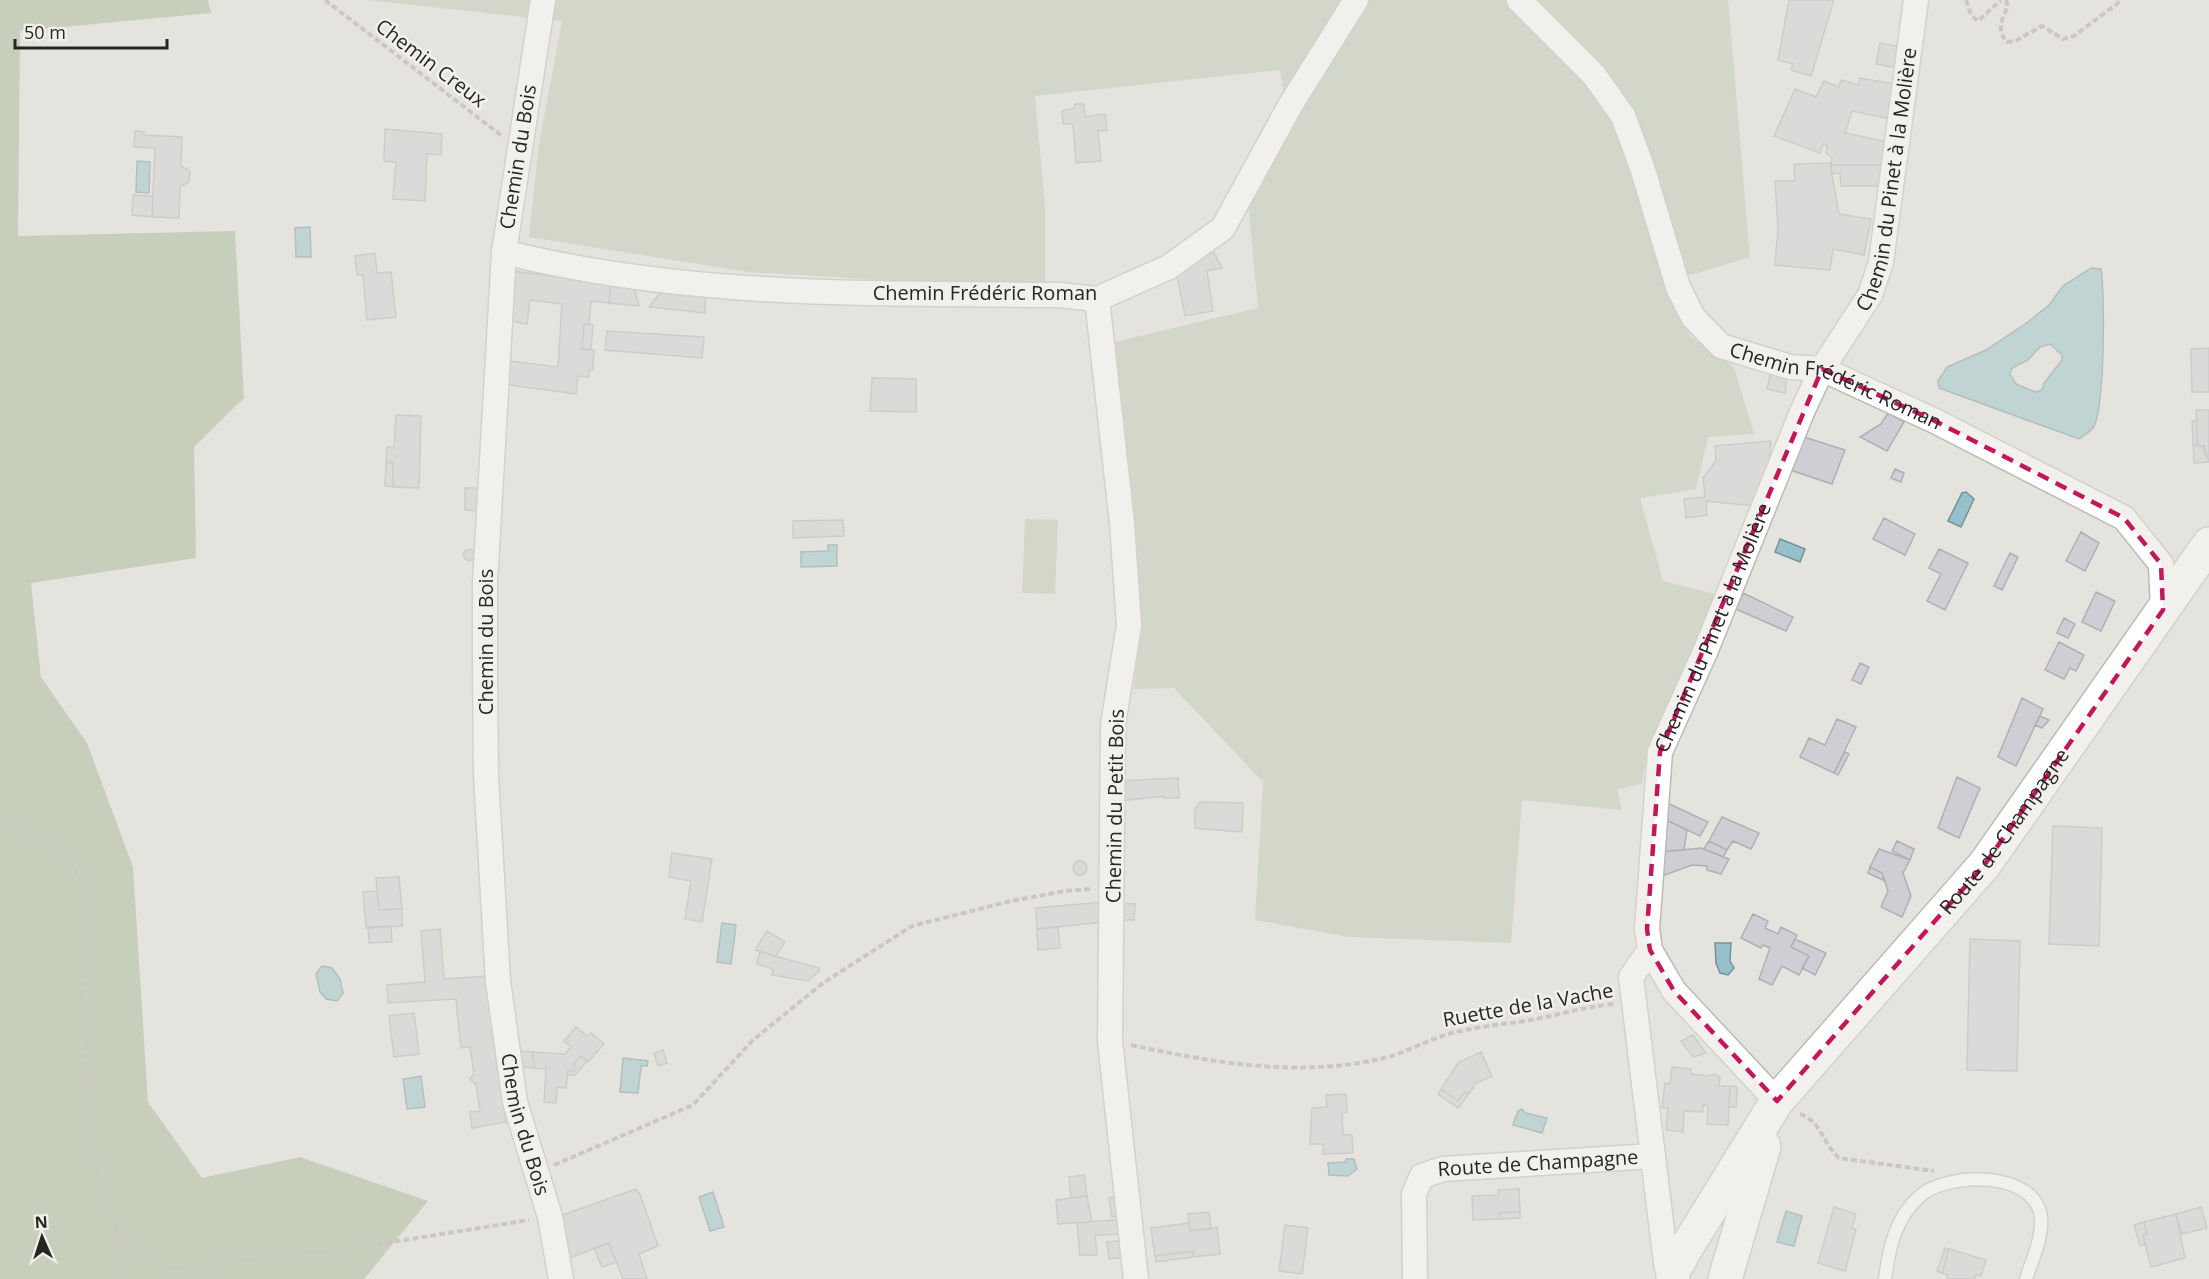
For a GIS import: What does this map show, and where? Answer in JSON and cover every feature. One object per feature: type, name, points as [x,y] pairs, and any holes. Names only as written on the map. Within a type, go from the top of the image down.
[{"type":"street","name":"Chemin du Bois","points":[[543,0],[504,252],[485,583],[486,776],[498,981],[515,1102],[550,1217],[561,1279]]},
{"type":"street","name":"Chemin Frédéric Roman","points":[[504,252],[565,268],[766,291],[1060,295],[1097,298],[1169,267],[1223,228],[1291,104],[1356,0]]},
{"type":"street","name":"Chemin Frédéric Roman","points":[[1519,0],[1594,75],[1623,116],[1642,167],[1678,287],[1693,317],[1721,346],[1790,367],[1822,369],[1935,421],[2124,518],[2161,564],[2163,610]]},
{"type":"street","name":"Chemin du Pinet à la Molière","points":[[1650,950],[1647,929],[1660,752],[1706,650],[1772,482],[1822,369],[1870,295],[1881,262],[1916,0]]},
{"type":"street","name":"Chemin du Petit Bois","points":[[1097,298],[1122,523],[1129,625],[1113,725],[1110,1041],[1136,1279]]},
{"type":"street","name":"Route de Champagne","points":[[1673,1276],[1786,1107],[1985,864],[2209,544]]},
{"type":"street","points":[[1673,1276],[1666,1268],[1631,977],[1650,950],[1674,991],[1786,1107]]},
{"type":"street","name":"Route de Champagne","points":[[1725,1279],[1786,1107]]},
{"type":"street","name":"Route de Champagne","points":[[1415,1279],[1414,1194],[1422,1176],[1443,1169],[1653,1156]]},
{"type":"lane","points":[[1885,1279],[1889,1246],[1900,1220],[1920,1196],[1942,1183],[1952,1181],[2006,1183],[2022,1189],[2034,1199],[2041,1216],[2040,1237],[2026,1279]]},
{"type":"path","name":"Chemin Creux","points":[[325,0],[519,149]]},
{"type":"path","points":[[1966,0],[1971,15],[1978,21],[2001,0]]},
{"type":"path","points":[[2006,0],[2008,6],[2000,22],[2001,32],[2007,42],[2015,41],[2042,26],[2063,39],[2074,36],[2122,0]]},
{"type":"path","points":[[0,821],[62,851],[87,888],[87,933],[82,962],[88,1131],[114,1225],[114,1279]]},
{"type":"path","points":[[537,1173],[693,1105],[753,1040],[823,982],[912,926],[1011,901],[1065,891],[1113,888]]},
{"type":"path","name":"Ruette de la Vache","points":[[1110,1041],[1227,1063],[1317,1067],[1386,1058],[1424,1041],[1463,1029],[1527,1020],[1585,1006],[1634,1002]]},
{"type":"path","points":[[1786,1107],[1815,1122],[1830,1150],[1839,1158],[1948,1172],[1952,1181]]},
{"type":"path","points":[[114,1225],[141,1250],[171,1269],[361,1247],[550,1217]]},
{"type":"highlighted area","points":[[1822,369],[1935,421],[2124,518],[2161,564],[2163,610],[1985,864],[1777,1101],[1674,991],[1650,950],[1647,929],[1660,752]]},
{"type":"green space","points":[[0,0],[208,0],[211,13],[20,31],[18,236],[235,231],[244,398],[194,447],[196,558],[31,583],[41,677],[87,743],[133,867],[148,1102],[202,1178],[300,1157],[428,1201],[364,1279],[0,1279]]},
{"type":"green space","points":[[366,0],[1728,0],[1750,257],[1664,283],[1690,336],[1734,367],[1754,434],[1708,437],[1696,489],[1640,498],[1663,581],[1719,595],[1648,748],[1642,784],[1617,789],[1622,810],[1522,800],[1511,943],[1349,937],[1255,920],[1263,782],[1174,688],[1134,689],[1139,621],[1114,342],[1258,308],[1248,200],[1288,121],[1280,70],[1035,96],[1045,206],[1045,285],[912,282],[748,272],[529,237],[539,144],[562,21]]},
{"type":"green space","points":[[1025,519],[1058,520],[1055,594],[1022,593]]},
{"type":"water","points":[[137,161],[150,162],[149,193],[136,192]]},
{"type":"water","points":[[310,227],[311,257],[296,257],[295,228]]},
{"type":"water","points":[[2091,268],[2101,269],[2102,376],[2097,417],[2090,431],[2079,439],[1939,388],[1938,381],[1947,367],[1986,350],[2028,322],[2049,305],[2063,286]],"holes":[[[2050,344],[2062,355],[2062,360],[2044,383],[2042,390],[2035,392],[2016,384],[2010,374],[2012,368],[2028,360],[2040,347]]]},
{"type":"water","points":[[1966,492],[1974,499],[1961,527],[1948,521],[1962,493]]},
{"type":"water","points":[[1780,539],[1805,549],[1800,562],[1775,552]]},
{"type":"water","points":[[828,545],[837,545],[837,566],[801,567],[801,552],[828,551]]},
{"type":"water","points":[[722,923],[736,925],[731,964],[717,962]]},
{"type":"water","points":[[1715,943],[1731,943],[1730,961],[1734,968],[1728,975],[1720,973],[1716,963]]},
{"type":"water","points":[[322,966],[332,968],[340,979],[343,993],[337,1001],[326,999],[320,992],[316,974]]},
{"type":"water","points":[[623,1058],[648,1061],[647,1066],[641,1066],[638,1093],[620,1092]]},
{"type":"water","points":[[421,1076],[425,1107],[407,1109],[403,1079]]},
{"type":"water","points":[[1522,1109],[1525,1113],[1547,1118],[1542,1133],[1513,1125],[1518,1111]]},
{"type":"water","points":[[1346,1159],[1354,1159],[1357,1169],[1348,1176],[1329,1175],[1328,1163],[1346,1162]]},
{"type":"water","points":[[713,1192],[724,1227],[710,1231],[699,1197]]},
{"type":"water","points":[[1786,1211],[1802,1216],[1794,1246],[1777,1242]]},
{"type":"building","points":[[1789,0],[1834,0],[1811,76],[1791,70],[1793,64],[1778,60]]},
{"type":"building","points":[[1880,43],[1901,47],[1897,68],[1876,64]]},
{"type":"building","points":[[1860,78],[1895,84],[1891,119],[1852,111],[1845,133],[1888,142],[1885,165],[1831,165],[1832,158],[1826,153],[1827,145],[1823,144],[1820,153],[1774,136],[1795,89],[1816,97],[1824,81],[1839,87],[1841,80],[1858,85]]},
{"type":"building","points":[[1075,104],[1084,104],[1085,117],[1105,114],[1107,130],[1098,131],[1101,161],[1076,163],[1073,124],[1063,124],[1062,111],[1074,108]]},
{"type":"building","points":[[385,129],[442,134],[441,155],[427,154],[425,201],[393,199],[396,162],[384,161]]},
{"type":"building","points":[[135,131],[144,132],[144,135],[182,137],[181,166],[190,171],[189,182],[180,187],[179,218],[152,217],[155,148],[134,147]]},
{"type":"building","points":[[1830,163],[1839,214],[1871,219],[1864,255],[1833,249],[1830,270],[1775,265],[1778,229],[1775,181],[1795,181],[1794,164]]},
{"type":"building","points":[[1831,165],[1885,165],[1882,186],[1841,186],[1840,173],[1832,174]]},
{"type":"building","points":[[133,195],[153,196],[152,217],[132,215]]},
{"type":"building","points":[[1212,249],[1222,268],[1207,271],[1213,311],[1185,316],[1177,275]]},
{"type":"building","points":[[375,253],[377,273],[391,272],[396,317],[367,320],[363,275],[357,275],[355,256]]},
{"type":"building","points":[[513,271],[611,284],[609,303],[591,301],[589,324],[584,324],[582,349],[594,350],[593,370],[589,370],[589,377],[578,376],[576,394],[502,384],[503,354],[511,355],[510,361],[558,367],[562,304],[530,300],[527,324],[506,320]]},
{"type":"building","points":[[611,284],[634,287],[639,306],[609,303]]},
{"type":"building","points":[[663,289],[706,291],[705,313],[649,307]]},
{"type":"building","points":[[584,324],[593,325],[591,350],[582,349]]},
{"type":"building","points":[[607,331],[704,337],[702,358],[605,350]]},
{"type":"building","points":[[2209,348],[2209,392],[2192,392],[2191,349]]},
{"type":"building","points":[[1771,370],[1787,375],[1785,393],[1767,389]]},
{"type":"building","points":[[872,378],[916,379],[916,412],[870,411]]},
{"type":"building","points":[[2196,410],[2209,410],[2209,455],[2205,455],[2204,446],[2198,446]]},
{"type":"building","points":[[1888,413],[1904,422],[1887,451],[1860,437],[1881,424]]},
{"type":"building","points":[[396,415],[421,416],[419,488],[393,487],[393,463],[386,462],[387,447],[394,448]]},
{"type":"building","points":[[2197,420],[2197,446],[2204,446],[2209,462],[2194,463],[2192,421]]},
{"type":"building","points":[[1804,437],[1845,450],[1832,484],[1787,469]]},
{"type":"building","points":[[1771,441],[1768,468],[1754,506],[1706,501],[1707,515],[1686,518],[1684,499],[1705,497],[1703,478],[1716,461],[1715,446]]},
{"type":"building","points":[[386,462],[393,463],[393,487],[385,486]]},
{"type":"building","points":[[1895,469],[1904,473],[1901,482],[1891,478]]},
{"type":"building","points":[[465,488],[479,488],[479,511],[465,510]]},
{"type":"building","points":[[1884,518],[1915,534],[1905,555],[1873,539]]},
{"type":"building","points":[[843,520],[844,536],[793,538],[793,521]]},
{"type":"building","points":[[2081,532],[2099,543],[2085,571],[2066,561]]},
{"type":"building","points":[[469,549],[475,555],[469,561],[463,555]]},
{"type":"building","points":[[1939,549],[1968,563],[1945,610],[1927,601],[1941,574],[1929,568]]},
{"type":"building","points":[[2010,553],[2018,557],[2002,590],[1994,586]]},
{"type":"building","points":[[2096,592],[2115,601],[2101,631],[2082,622]]},
{"type":"building","points":[[1743,593],[1793,617],[1786,631],[1736,609]]},
{"type":"building","points":[[2064,618],[2075,624],[2068,638],[2057,633]]},
{"type":"building","points":[[2059,642],[2084,655],[2076,671],[2070,668],[2064,679],[2045,670]]},
{"type":"building","points":[[1860,663],[1869,667],[1861,684],[1852,680]]},
{"type":"building","points":[[2022,698],[2043,709],[2016,766],[1998,757]]},
{"type":"building","points":[[2040,716],[2049,720],[2042,728],[2035,725]]},
{"type":"building","points":[[1837,719],[1856,727],[1834,773],[1800,757],[1809,738],[1825,745]]},
{"type":"building","points":[[1845,752],[1849,754],[1838,775],[1834,773]]},
{"type":"building","points":[[1957,777],[1980,788],[1959,838],[1938,828]]},
{"type":"building","points":[[1178,778],[1179,798],[1163,798],[1164,796],[1120,801],[1120,781]]},
{"type":"building","points":[[1663,801],[1708,822],[1700,836],[1662,818]]},
{"type":"building","points":[[1200,802],[1243,803],[1242,832],[1195,828],[1195,809]]},
{"type":"building","points":[[1722,817],[1759,833],[1751,849],[1733,841],[1727,850],[1709,841]]},
{"type":"building","points":[[1662,818],[1687,830],[1684,850],[1661,852]]},
{"type":"building","points":[[2053,826],[2102,828],[2099,946],[2049,944]]},
{"type":"building","points":[[1709,841],[1727,850],[1723,857],[1704,849]]},
{"type":"building","points":[[1897,841],[1914,849],[1910,860],[1892,851]]},
{"type":"building","points":[[1701,848],[1729,859],[1721,874],[1707,870],[1707,866],[1692,865],[1662,876],[1661,852]]},
{"type":"building","points":[[1879,849],[1910,860],[1903,873],[1911,896],[1902,917],[1881,907],[1888,891],[1882,873],[1870,867]]},
{"type":"building","points":[[672,853],[712,859],[702,922],[685,919],[691,881],[669,877]]},
{"type":"building","points":[[1080,861],[1085,863],[1087,868],[1085,873],[1080,875],[1075,873],[1073,868],[1075,863]]},
{"type":"building","points":[[1870,867],[1882,873],[1885,881],[1868,873]]},
{"type":"building","points":[[399,877],[402,909],[379,910],[376,878]]},
{"type":"building","points":[[377,891],[379,910],[402,909],[402,926],[366,928],[363,892]]},
{"type":"building","points":[[1103,902],[1103,922],[1037,929],[1036,908]]},
{"type":"building","points":[[1119,903],[1135,904],[1134,920],[1118,920]]},
{"type":"building","points":[[1753,914],[1768,921],[1765,928],[1778,934],[1781,927],[1797,935],[1791,947],[1809,956],[1799,975],[1782,966],[1772,985],[1759,979],[1770,948],[1763,945],[1761,948],[1741,938]]},
{"type":"building","points":[[391,926],[392,942],[369,943],[368,927]]},
{"type":"building","points":[[1058,927],[1060,948],[1038,950],[1037,929]]},
{"type":"building","points":[[440,929],[444,979],[487,976],[494,1047],[506,1122],[472,1128],[470,1112],[480,1111],[476,1085],[470,1079],[474,1073],[470,1047],[461,1048],[456,999],[388,1003],[387,985],[425,982],[421,931]]},
{"type":"building","points":[[767,931],[785,942],[776,956],[755,950]]},
{"type":"building","points":[[1795,939],[1826,953],[1815,975],[1802,968],[1809,956],[1791,947]]},
{"type":"building","points":[[1970,939],[2020,941],[2017,1071],[1967,1070]]},
{"type":"building","points":[[760,952],[819,968],[819,971],[808,981],[772,975],[773,969],[757,964]]},
{"type":"building","points":[[414,1013],[419,1054],[394,1057],[389,1016]]},
{"type":"building","points":[[576,1027],[587,1036],[591,1033],[604,1044],[588,1062],[581,1056],[575,1063],[574,1071],[568,1070],[566,1088],[557,1087],[556,1103],[544,1102],[546,1069],[534,1068],[533,1052],[565,1054],[571,1047],[564,1041]]},
{"type":"building","points":[[1693,1035],[1706,1053],[1693,1057],[1681,1041]]},
{"type":"building","points":[[663,1050],[667,1063],[658,1066],[654,1053]]},
{"type":"building","points":[[518,1051],[533,1052],[534,1068],[520,1067]]},
{"type":"building","points":[[1481,1052],[1492,1076],[1476,1083],[1469,1094],[1465,1092],[1458,1101],[1441,1089],[1459,1062]]},
{"type":"building","points":[[581,1056],[587,1061],[575,1075],[567,1075],[568,1070],[574,1071],[575,1063]]},
{"type":"building","points":[[1672,1067],[1691,1069],[1691,1074],[1706,1076],[1716,1074],[1720,1078],[1719,1086],[1730,1086],[1728,1125],[1707,1124],[1708,1106],[1703,1105],[1703,1112],[1684,1111],[1683,1132],[1666,1130],[1668,1108],[1662,1108],[1665,1083],[1670,1084]]},
{"type":"building","points":[[1730,1086],[1737,1087],[1736,1107],[1729,1107]]},
{"type":"building","points":[[1441,1089],[1458,1101],[1465,1092],[1469,1094],[1458,1108],[1438,1094]]},
{"type":"building","points":[[1346,1094],[1347,1112],[1342,1113],[1343,1135],[1352,1135],[1353,1153],[1323,1154],[1323,1144],[1310,1144],[1312,1108],[1327,1107],[1326,1095]]},
{"type":"building","points":[[1084,1175],[1087,1196],[1071,1198],[1069,1177]]},
{"type":"building","points":[[636,1189],[640,1194],[658,1246],[639,1254],[647,1279],[623,1279],[609,1243],[564,1260],[556,1237],[565,1233],[560,1216]]},
{"type":"building","points":[[1519,1189],[1520,1212],[1499,1213],[1499,1219],[1473,1220],[1472,1196],[1498,1195],[1498,1190]]},
{"type":"building","points":[[1087,1196],[1092,1222],[1058,1224],[1056,1200]]},
{"type":"building","points":[[1116,1196],[1125,1217],[1112,1217],[1109,1198]]},
{"type":"building","points":[[1834,1207],[1856,1214],[1852,1228],[1856,1230],[1845,1271],[1818,1263]]},
{"type":"building","points":[[2201,1207],[2207,1228],[2182,1234],[2176,1214]]},
{"type":"building","points":[[1209,1212],[1211,1229],[1190,1231],[1188,1214]]},
{"type":"building","points":[[1520,1212],[1520,1218],[1499,1219],[1499,1213]]},
{"type":"building","points":[[2176,1214],[2185,1258],[2151,1267],[2143,1235],[2147,1234],[2144,1222]]},
{"type":"building","points":[[1125,1219],[1127,1234],[1095,1235],[1097,1255],[1080,1255],[1077,1223]]},
{"type":"building","points":[[2144,1222],[2147,1234],[2143,1235],[2145,1245],[2140,1246],[2134,1225]]},
{"type":"building","points":[[1189,1223],[1190,1231],[1217,1227],[1220,1254],[1193,1257],[1193,1251],[1155,1256],[1151,1228]]},
{"type":"building","points":[[1285,1225],[1308,1228],[1302,1274],[1279,1271]]},
{"type":"building","points":[[1125,1240],[1127,1257],[1109,1259],[1107,1242]]},
{"type":"building","points":[[609,1243],[616,1262],[602,1267],[594,1248]]},
{"type":"building","points":[[1945,1248],[1949,1249],[1942,1273],[1937,1271]]},
{"type":"building","points":[[1949,1249],[1986,1260],[1981,1276],[1976,1274],[1975,1279],[1947,1279],[1948,1275],[1942,1273]]},
{"type":"building","points":[[1193,1251],[1193,1257],[1156,1262],[1155,1256]]}]
